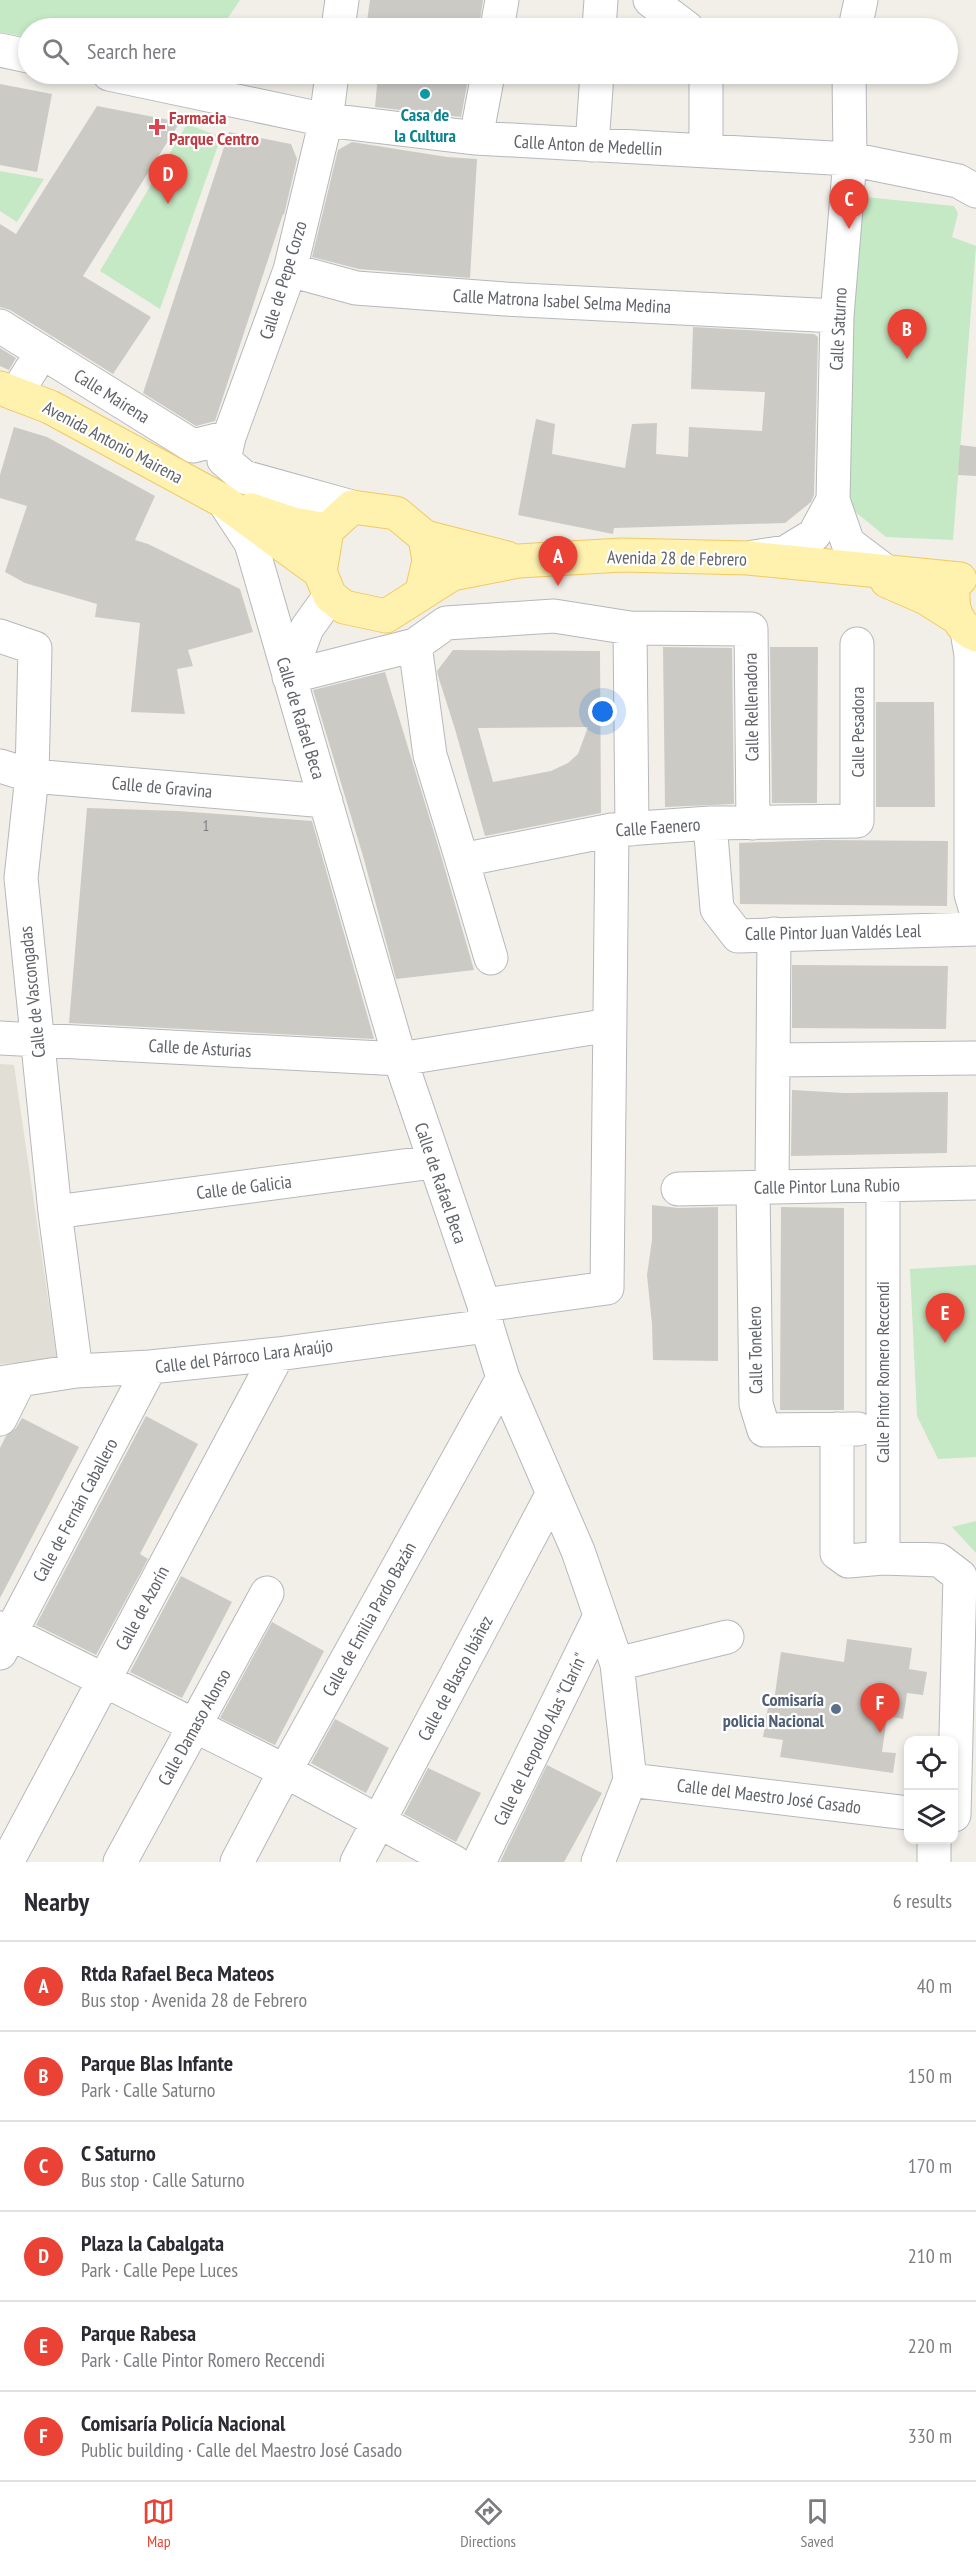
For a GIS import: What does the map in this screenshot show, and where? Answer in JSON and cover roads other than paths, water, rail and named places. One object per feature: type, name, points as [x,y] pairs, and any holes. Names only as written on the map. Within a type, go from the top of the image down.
[{"type":"main road","name":"Avenida Antonio Mairena","points":[[8,391],[50,407],[223,501]]},
{"type":"main road","points":[[223,501],[293,524],[327,530]]},
{"type":"main road","points":[[223,501],[325,584],[344,608],[387,616],[422,591],[429,561],[425,537],[396,513],[352,507],[327,530],[325,584]]},
{"type":"main road","name":"Avenida 28 de Febrero","points":[[425,537],[518,561]]},
{"type":"main road","name":"Avenida 28 de Febrero","points":[[422,591],[452,574],[518,561],[622,555],[748,558],[836,568],[968,573]]},
{"type":"main road","name":"Avenida 28 de Febrero","points":[[836,568],[897,583],[966,627]]},
{"type":"main road","points":[[966,627],[953,597],[968,573]]},
{"type":"street","points":[[339,18],[342,0]]},
{"type":"street","points":[[499,18],[502,0]]},
{"type":"street","points":[[600,18],[601,0]]},
{"type":"street","points":[[651,0],[674,18]]},
{"type":"street","points":[[857,18],[861,0]]},
{"type":"street","points":[[0,50],[18,54]]},
{"type":"street","name":"Calle Anton de Medellin","points":[[157,84],[326,120],[476,138],[850,159],[958,181],[976,191]]},
{"type":"street","name":"Calle de Pepe Corzo","points":[[331,84],[326,120],[290,270],[229,437],[224,460],[244,477],[352,507]]},
{"type":"street","points":[[476,138],[486,84]]},
{"type":"street","points":[[592,145],[596,84]]},
{"type":"street","points":[[706,84],[706,151]]},
{"type":"street","name":"Calle Saturno","points":[[833,500],[837,316],[850,159],[846,84]]},
{"type":"street","name":"Calle Matrona Isabel Selma Medina","points":[[290,270],[356,288],[505,299],[837,316]]},
{"type":"street","name":"Calle Mairena","points":[[0,326],[193,446],[229,437]]},
{"type":"street","points":[[8,391],[42,352]]},
{"type":"street","points":[[748,558],[786,552],[814,535],[833,500]]},
{"type":"street","points":[[833,500],[848,543],[885,571]]},
{"type":"street","name":"Calle de Rafael Beca","points":[[223,501],[250,543],[400,1059],[486,1315],[503,1378],[578,1551],[617,1664],[630,1780],[598,1862]]},
{"type":"street","points":[[289,677],[325,584]]},
{"type":"street","points":[[289,677],[415,645],[446,623],[554,616],[630,628],[631,762],[622,829],[610,1025]]},
{"type":"street","points":[[966,627],[971,655],[971,894],[976,911]]},
{"type":"street","name":"Calle Rellenadora","points":[[630,628],[751,629],[753,823]]},
{"type":"street","name":"Calle de Vascongadas","points":[[0,636],[35,648],[32,776],[10,878],[36,1039],[55,1212],[76,1371]]},
{"type":"street","name":"Calle Pesadora","points":[[857,644],[858,821]]},
{"type":"street","points":[[415,645],[430,755],[490,958]]},
{"type":"street","name":"Calle de Gravina","points":[[0,766],[32,776],[326,801]]},
{"type":"street","name":"Calle Faenero","points":[[462,860],[622,829],[710,823],[858,821]]},
{"type":"street","name":"Calle Pintor Juan Valdés Leal","points":[[710,823],[717,909],[738,936],[774,933],[976,929]]},
{"type":"street","name":"Calle Tonelero","points":[[774,933],[774,1060],[763,1187],[756,1404],[764,1430],[837,1428],[881,1430]]},
{"type":"street","name":"Calle de Asturias","points":[[0,1038],[400,1059],[610,1025]]},
{"type":"street","name":"Calle del Párroco Lara Araújo","points":[[10,1382],[76,1371],[150,1367],[278,1354],[486,1315],[608,1288],[610,1025]]},
{"type":"street","points":[[774,1060],[976,1058]]},
{"type":"street","name":"Calle de Galicia","points":[[55,1212],[433,1162]]},
{"type":"street","name":"Calle Pintor Luna Rubio","points":[[678,1189],[976,1183]]},
{"type":"street","name":"Calle Pintor Romero Reccendi","points":[[882,1185],[883,1558]]},
{"type":"street","name":"Calle de Azorín","points":[[7,1862],[278,1354]]},
{"type":"street","name":"Calle de Fernán Caballero","points":[[3,1638],[150,1367]]},
{"type":"street","name":"Calle de Emilia Pardo Bazán","points":[[237,1862],[503,1378]]},
{"type":"street","points":[[0,1419],[10,1382]]},
{"type":"street","points":[[837,1428],[837,1553],[848,1561],[883,1558],[939,1560],[960,1576],[955,1790]]},
{"type":"street","name":"Calle de Blasco Ibáñez","points":[[357,1862],[553,1493]]},
{"type":"street","name":"Calle Damaso Alonso","points":[[120,1862],[267,1593]]},
{"type":"street","name":"Calle de Leopoldo Alas \"Clarín\"","points":[[479,1862],[600,1616]]},
{"type":"street","points":[[617,1664],[727,1636]]},
{"type":"street","points":[[3,1638],[104,1680],[285,1772],[454,1862]]},
{"type":"street","name":"Calle del Maestro José Casado","points":[[630,1780],[904,1812]]},
{"type":"street","points":[[958,1815],[976,1815]]},
{"type":"street","points":[[934,1844],[934,1862]]},
{"type":"place","name":"Casa de la Cultura","points":[[425,94]]},
{"type":"place","name":"Farmacia Parque Centro","points":[[157,127]]},
{"type":"place","name":"Plaza la Cabalgata","points":[[168,204]]},
{"type":"place","name":"C Saturno","points":[[849,229]]},
{"type":"place","name":"Parque Blas Infante","points":[[907,359]]},
{"type":"place","name":"Rtda Rafael Beca Mateos","points":[[558,586]]},
{"type":"place","name":"Parque Rabesa","points":[[945,1343]]},
{"type":"place","name":"Comisaría policia Nacional","points":[[836,1709]]},
{"type":"place","name":"Comisaría Policía Nacional","points":[[880,1733]]}]
